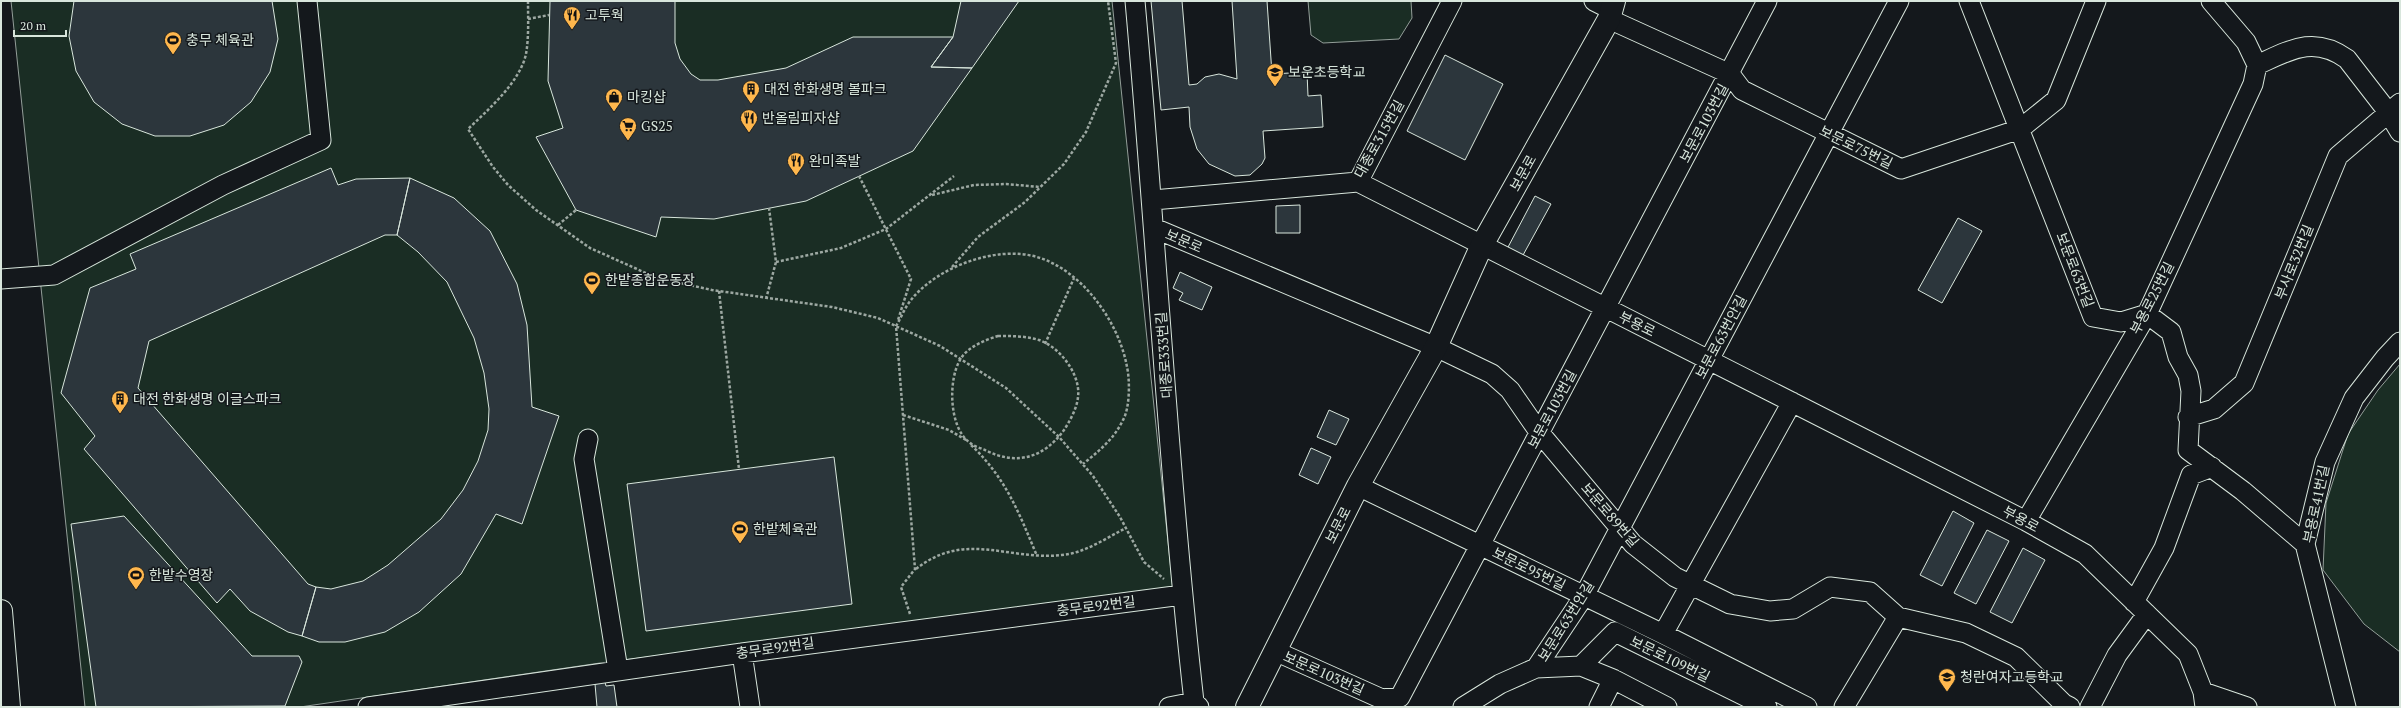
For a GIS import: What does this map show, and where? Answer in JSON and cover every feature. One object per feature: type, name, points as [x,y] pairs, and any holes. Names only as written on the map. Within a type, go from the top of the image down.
[{"type":"main road","name":"보문로","points":[[1247,707],[1358,486],[1436,347],[1482,245],[1607,8]]},
{"type":"main road","points":[[1,611],[2,638],[10,707]]},
{"type":"street","points":[[1,279],[54,275],[223,185],[321,140],[307,1]]},
{"type":"street","name":"대종로333번길","points":[[1135,1],[1152,200],[1182,595],[1197,704]]},
{"type":"street","name":"대종로315번길","points":[[1152,200],[1358,182],[1452,1]]},
{"type":"street","name":"보문로103번길","points":[[1275,651],[1382,699],[1400,697],[1604,308],[1768,1]]},
{"type":"street","name":"보문로63번안길","points":[[1536,668],[1584,596],[1899,1]]},
{"type":"street","name":"보문로63번길","points":[[1969,1],[2094,317],[2121,322],[2147,314]]},
{"type":"street","name":"보문로75번길","points":[[1607,8],[1730,74],[1742,90],[1901,169],[2020,129],[2056,100],[2096,1]]},
{"type":"street","points":[[2211,1],[2246,42],[2257,65],[2306,45],[2324,47],[2347,59],[2394,107],[2400,132]]},
{"type":"street","name":"부용로25번길","points":[[2026,521],[2147,314],[2253,84],[2257,65]]},
{"type":"street","name":"부사로32번길","points":[[2188,416],[2214,408],[2244,383],[2338,156],[2394,107]]},
{"type":"street","name":"부용로","points":[[1358,182],[2026,521],[2085,554],[2188,654],[2204,700],[2247,707]]},
{"type":"street","name":"보문로","points":[[1154,228],[1436,347]]},
{"type":"street","points":[[2147,314],[2171,332],[2178,357],[2188,375],[2191,391],[2188,416],[2188,450],[2212,467],[2305,544]]},
{"type":"street","name":"부용로41번길","points":[[2346,707],[2305,544],[2324,462],[2359,392],[2385,358],[2400,342]]},
{"type":"street","name":"보문로89번길","points":[[1436,347],[1492,374],[1510,390],[1540,432],[1633,544],[1675,577],[1730,604],[1770,612],[1793,609],[1830,587],[1870,592],[1898,617],[1966,633],[2016,657],[2064,704],[2070,707]]},
{"type":"street","points":[[1664,634],[1792,402]]},
{"type":"street","points":[[588,439],[584,459],[618,670]]},
{"type":"street","points":[[2090,707],[2141,608],[2191,475],[2212,467]]},
{"type":"street","name":"보문로95번길","points":[[1358,486],[1664,634],[1807,707]]},
{"type":"street","name":"충무로92번길","points":[[368,707],[618,670],[1182,595]]},
{"type":"street","points":[[1844,707],[1898,617]]},
{"type":"street","name":"보문로109번길","points":[[1581,666],[1615,632],[1767,707]]},
{"type":"street","points":[[742,653],[750,707]]},
{"type":"street","points":[[1463,707],[1500,684],[1536,668],[1581,666],[1613,679],[1667,707]]},
{"type":"street","points":[[1599,707],[1613,679]]},
{"type":"street","points":[[1490,707],[1500,684]]},
{"type":"street","points":[[1169,707],[1197,704]]},
{"type":"path","points":[[528,1],[526,54],[520,68],[500,98],[468,129],[493,167],[508,185],[536,210],[590,248],[657,278],[719,292],[832,307],[878,318],[940,346],[1006,388],[1059,437],[1092,476],[1126,528],[1144,562],[1182,595]]},
{"type":"path","points":[[896,326],[911,300],[952,267],[978,237],[1025,202],[1064,164],[1086,132],[1116,63],[1108,1]]},
{"type":"path","points":[[528,19],[549,15]]},
{"type":"path","points":[[859,176],[912,279],[896,326],[915,569]]},
{"type":"path","points":[[776,262],[841,248],[886,229],[954,176]]},
{"type":"path","points":[[930,196],[974,185],[1006,184],[1040,187]]},
{"type":"path","points":[[766,299],[776,262],[769,208]]},
{"type":"path","points":[[558,226],[576,210]]},
{"type":"path","points":[[952,267],[979,258],[1014,254],[1037,257],[1074,278],[1091,294],[1113,324],[1124,348],[1130,381],[1124,419],[1107,444],[1083,464]]},
{"type":"path","points":[[1045,344],[1074,278]]},
{"type":"path","points":[[719,292],[739,469]]},
{"type":"path","points":[[903,415],[949,430],[968,442],[998,457],[1022,459],[1040,453],[1059,437],[1069,423],[1078,396],[1074,375],[1062,356],[1045,344],[1023,336],[998,336],[980,342],[960,359],[954,376],[952,402],[956,422],[968,442],[989,462],[1013,498],[1037,557]]},
{"type":"path","points":[[915,630],[901,587],[915,569],[931,556],[953,550],[982,548],[1037,557],[1064,555],[1091,546],[1126,528]]},
{"type":"green space","name":"한밭종합운동장","points":[[11,1],[1112,1],[1173,590],[600,663],[300,707],[85,707]]},
{"type":"green space","points":[[1308,1],[1411,1],[1412,18],[1399,39],[1323,43],[1311,35]]},
{"type":"green space","points":[[2400,364],[2400,652],[2364,624],[2323,570],[2326,503],[2348,434],[2378,390]]},
{"type":"building","name":"충무 체육관","points":[[74,1],[272,1],[278,39],[270,72],[251,102],[224,125],[190,136],[155,136],[122,124],[94,102],[76,71],[69,36]]},
{"type":"building","name":"대전 한화생명 볼파크","points":[[550,1],[675,1],[675,43],[680,59],[691,74],[700,80],[718,80],[786,68],[853,37],[953,37],[931,67],[972,68],[913,151],[806,201],[714,219],[661,217],[656,237],[576,210],[536,137],[563,128],[548,81]]},
{"type":"building","points":[[961,1],[1019,1],[972,68],[931,67],[953,37]]},
{"type":"building","points":[[1151,1],[1182,1],[1189,85],[1197,84],[1205,77],[1219,74],[1237,79],[1232,1],[1267,1],[1272,74],[1307,72],[1308,96],[1321,95],[1323,127],[1263,131],[1265,158],[1262,164],[1250,175],[1235,176],[1209,164],[1197,149],[1190,127],[1189,107],[1161,110]]},
{"type":"building","points":[[1445,55],[1503,84],[1465,160],[1407,131]]},
{"type":"building","name":"대전 한화생명 이글스파크","points":[[331,168],[338,185],[356,179],[410,178],[397,235],[385,235],[149,341],[138,388],[308,584],[316,587],[302,636],[288,632],[250,611],[230,589],[217,603],[84,449],[95,436],[61,393],[90,288],[136,269],[130,254]]},
{"type":"building","points":[[410,178],[454,198],[490,231],[517,284],[527,325],[532,407],[559,416],[522,524],[496,514],[461,574],[419,612],[385,632],[345,642],[319,642],[302,636],[316,587],[331,589],[363,581],[388,565],[441,519],[463,490],[478,461],[488,430],[489,409],[484,373],[474,338],[447,282],[418,252],[397,235]]},
{"type":"building","points":[[1535,196],[1551,204],[1522,257],[1507,249]]},
{"type":"building","points":[[1300,205],[1300,233],[1276,233],[1276,206]]},
{"type":"building","points":[[1958,218],[1982,231],[1942,303],[1918,290]]},
{"type":"building","points":[[1180,272],[1212,287],[1202,310],[1179,300],[1183,293],[1173,288]]},
{"type":"building","points":[[1329,410],[1349,419],[1336,445],[1317,437]]},
{"type":"building","points":[[1311,448],[1331,457],[1318,484],[1299,475]]},
{"type":"building","name":"한밭체육관","points":[[834,457],[852,604],[646,631],[627,484]]},
{"type":"building","points":[[1953,511],[1974,523],[1942,586],[1920,575]]},
{"type":"building","name":"한밭수영장","points":[[124,516],[252,656],[299,656],[302,662],[285,706],[96,707],[71,524]]},
{"type":"building","points":[[1987,530],[2009,541],[1976,604],[1954,593]]},
{"type":"building","points":[[2023,548],[2045,560],[2012,623],[1990,612]]},
{"type":"building","points":[[605,682],[606,686],[614,685],[617,707],[597,707],[595,684]]},
{"type":"place","name":"고투웍","points":[[572,30]]},
{"type":"place","name":"충무 체육관","points":[[173,55]]},
{"type":"place","name":"보운초등학교","points":[[1275,87]]},
{"type":"place","name":"대전 한화생명 볼파크","points":[[751,104]]},
{"type":"place","name":"마킹샵","points":[[614,112]]},
{"type":"place","name":"반올림피자샵","points":[[749,133]]},
{"type":"place","name":"GS25","points":[[628,141]]},
{"type":"place","name":"완미족발","points":[[796,176]]},
{"type":"place","name":"한밭종합운동장","points":[[592,295]]},
{"type":"place","name":"대전 한화생명 이글스파크","points":[[120,414]]},
{"type":"place","name":"한밭체육관","points":[[740,544]]},
{"type":"place","name":"한밭수영장","points":[[136,590]]},
{"type":"place","name":"청란여자고등학교","points":[[1947,692]]}]
